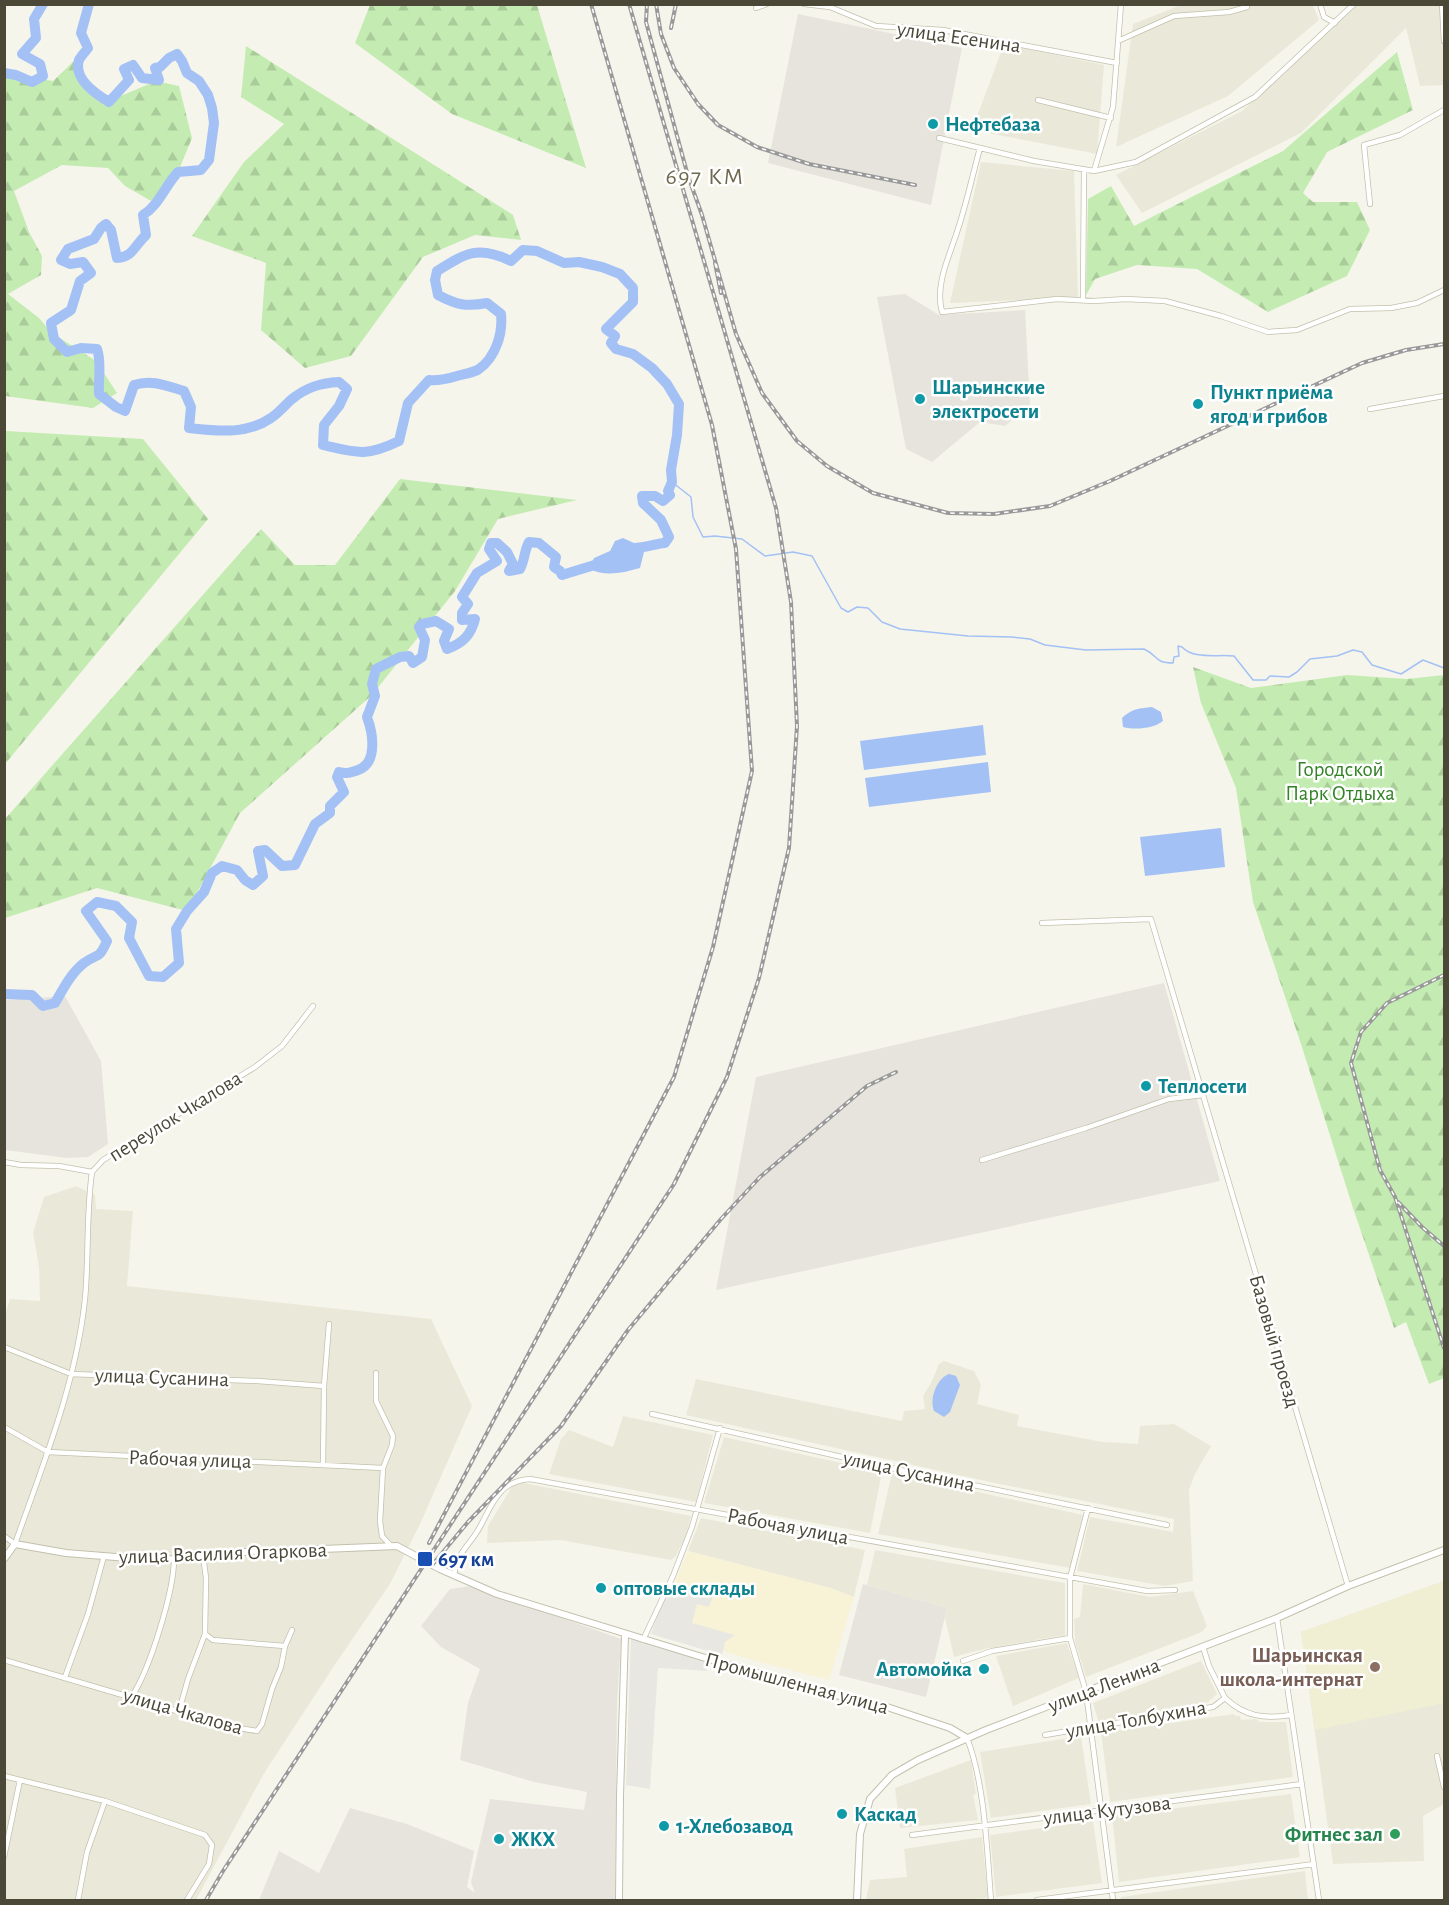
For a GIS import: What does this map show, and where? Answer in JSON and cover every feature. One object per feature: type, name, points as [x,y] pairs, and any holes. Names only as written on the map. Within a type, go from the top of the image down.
[{"type":"street","points":[[756,8],[767,4]]},
{"type":"street","name":"улица Есенина","points":[[804,4],[830,7],[876,26],[943,30],[1116,63]]},
{"type":"street","points":[[1094,171],[1111,118],[1121,4]]},
{"type":"street","points":[[1320,4],[1324,17],[1335,23]]},
{"type":"street","points":[[939,138],[1094,171],[1136,162],[1255,97],[1354,4]]},
{"type":"street","points":[[1442,4],[1444,41]]},
{"type":"street","points":[[1118,40],[1174,16],[1229,12],[1247,6]]},
{"type":"street","points":[[1038,100],[1111,118]]},
{"type":"street","points":[[1370,204],[1365,145],[1400,135],[1444,110]]},
{"type":"street","points":[[980,148],[941,282],[942,312],[1057,299],[1166,301],[1268,332],[1297,330],[1350,309],[1390,308],[1417,303],[1444,290]]},
{"type":"street","points":[[1083,300],[1084,169]]},
{"type":"street","points":[[1370,410],[1444,396]]},
{"type":"street","name":"Базовый проезд","points":[[1042,923],[1151,919],[1348,1586]]},
{"type":"street","name":"переулок Чкалова","points":[[4,1559],[15,1544],[48,1452],[71,1374],[85,1300],[92,1172],[103,1160],[264,1060],[282,1046],[313,1006]]},
{"type":"street","points":[[982,1160],[1086,1128],[1169,1099],[1203,1095]]},
{"type":"street","points":[[4,1162],[59,1166],[92,1172]]},
{"type":"street","points":[[323,1465],[324,1386],[329,1324]]},
{"type":"street","name":"улица Сусанина","points":[[4,1347],[71,1374],[258,1381],[324,1386]]},
{"type":"street","points":[[376,1373],[376,1401],[393,1436],[383,1468],[380,1529],[390,1546]]},
{"type":"street","name":"улица Сусанина","points":[[652,1414],[886,1467],[1167,1525]]},
{"type":"street","name":"Рабочая улица","points":[[4,1426],[48,1452],[383,1468]]},
{"type":"street","points":[[644,1640],[673,1576],[698,1509],[720,1428]]},
{"type":"street","name":"Рабочая улица","points":[[454,1575],[459,1556],[480,1527],[487,1511],[501,1491],[518,1480],[547,1481],[1147,1591],[1175,1590]]},
{"type":"street","points":[[1089,1508],[1070,1578],[1070,1638],[1086,1692],[1113,1900]]},
{"type":"street","name":"улица Василия Огаркова","points":[[4,1536],[15,1544],[66,1553],[153,1560],[203,1555],[381,1549],[390,1546],[403,1548],[454,1575]]},
{"type":"street","name":"улица Ленина","points":[[857,1900],[860,1834],[870,1799],[892,1775],[918,1760],[967,1738],[1278,1618],[1348,1586],[1444,1550]]},
{"type":"street","points":[[179,1711],[188,1678],[205,1634],[207,1578],[203,1555]]},
{"type":"street","points":[[65,1677],[88,1614],[104,1556]]},
{"type":"street","points":[[132,1696],[145,1670],[163,1618],[173,1577],[174,1559]]},
{"type":"street","name":"Промышленная улица","points":[[454,1575],[497,1594],[625,1635],[836,1695],[887,1707],[950,1728],[967,1738]]},
{"type":"street","points":[[1278,1618],[1319,1900]]},
{"type":"street","name":"улица Чкалова","points":[[4,1660],[231,1726],[256,1731],[261,1724],[292,1630]]},
{"type":"street","points":[[205,1634],[213,1640],[285,1646]]},
{"type":"street","points":[[619,1900],[625,1635]]},
{"type":"street","points":[[963,1661],[992,1651],[1070,1638]]},
{"type":"street","points":[[1203,1647],[1209,1666],[1226,1698]]},
{"type":"street","name":"улица Толбухина","points":[[1044,1735],[1213,1707],[1226,1698],[1236,1709],[1247,1714],[1268,1717],[1291,1715]]},
{"type":"street","points":[[967,1738],[972,1753],[985,1825],[991,1900]]},
{"type":"street","points":[[1437,1756],[1444,1787]]},
{"type":"street","points":[[4,1776],[105,1801],[205,1835],[212,1845],[209,1864],[187,1900]]},
{"type":"street","points":[[4,1857],[20,1780]]},
{"type":"street","name":"улица Кутузова","points":[[912,1835],[1302,1784]]},
{"type":"street","points":[[78,1900],[87,1852],[105,1801]]},
{"type":"street","points":[[1036,1900],[1314,1864]]},
{"type":"shaded area","points":[[1181,5],[1313,5],[1319,20],[1228,96],[1116,147],[1133,24]]},
{"type":"shaded area","points":[[1354,5],[1444,5],[1444,85],[1420,86],[1406,28],[1301,133],[1142,213],[1116,175],[1242,111]]},
{"type":"shaded area","name":"Нефтебаза","points":[[798,14],[962,48],[931,205],[768,163]]},
{"type":"shaded area","points":[[1004,44],[1104,65],[1097,154],[972,130]]},
{"type":"shaded area","points":[[981,162],[1074,171],[1078,298],[950,303]]},
{"type":"shaded area","name":"Шарьинские электросети","points":[[905,294],[939,315],[1025,310],[1030,405],[1005,426],[980,422],[932,462],[906,449],[877,297]]},
{"type":"shaded area","points":[[1164,983],[1220,1181],[716,1290],[756,1077]]},
{"type":"shaded area","points":[[65,996],[101,1061],[108,1144],[88,1157],[67,1158],[5,1150],[5,1000]]},
{"type":"shaded area","points":[[76,1186],[95,1195],[96,1209],[133,1211],[127,1286],[431,1319],[472,1406],[421,1522],[390,1584],[263,1775],[196,1900],[5,1900],[4,1317],[10,1299],[40,1301],[39,1267],[33,1233],[44,1197]]},
{"type":"shaded area","points":[[944,1361],[974,1371],[981,1385],[977,1404],[1019,1415],[1017,1426],[1103,1442],[1138,1444],[1140,1426],[1174,1424],[1211,1446],[1189,1490],[1193,1581],[1165,1586],[1077,1571],[1090,1517],[1173,1532],[1174,1519],[990,1482],[686,1415],[696,1379],[902,1421],[904,1411],[925,1409],[923,1396],[939,1364]]},
{"type":"shaded area","points":[[623,1416],[713,1435],[696,1502],[549,1474],[561,1439],[569,1430],[613,1447]]},
{"type":"shaded area","points":[[724,1437],[882,1472],[870,1533],[704,1503]]},
{"type":"shaded area","points":[[892,1473],[1083,1515],[1070,1568],[878,1534]]},
{"type":"shaded area","points":[[519,1482],[691,1516],[687,1533],[676,1556],[671,1560],[560,1540],[487,1543],[488,1526],[513,1485]]},
{"type":"shaded area","points":[[701,1518],[865,1550],[854,1597],[830,1588],[688,1551]]},
{"type":"shaded area","points":[[875,1550],[1065,1583],[1065,1635],[984,1649],[954,1657],[945,1618],[947,1608],[867,1585]]},
{"type":"shaded area","points":[[688,1551],[830,1588],[854,1597],[829,1680],[755,1661],[656,1630]]},
{"type":"shaded area","points":[[669,1581],[713,1596],[709,1607],[697,1604],[692,1623],[735,1635],[725,1642],[722,1655],[651,1634]]},
{"type":"shaded area","points":[[1444,1581],[1444,1804],[1423,1816],[1424,1861],[1333,1864],[1301,1632]]},
{"type":"shaded area","name":"Шарьинская школа-интернат","points":[[1444,1581],[1444,1703],[1315,1730],[1301,1632]]},
{"type":"shaded area","points":[[863,1584],[947,1608],[926,1697],[839,1675]]},
{"type":"shaded area","points":[[1083,1584],[1150,1597],[1193,1591],[1207,1626],[1202,1632],[1086,1677],[1075,1642],[1074,1619],[1080,1617]]},
{"type":"shaded area","points":[[471,1586],[621,1639],[617,1703],[615,1900],[259,1900],[279,1851],[319,1873],[350,1808],[407,1824],[474,1851],[467,1887],[475,1893],[471,1882],[490,1799],[584,1810],[587,1792],[534,1782],[460,1760],[468,1703],[480,1669],[441,1647],[421,1626],[450,1589]]},
{"type":"shaded area","points":[[631,1639],[704,1659],[707,1671],[658,1668],[650,1789],[626,1785]]},
{"type":"shaded area","points":[[1067,1643],[1079,1678],[1013,1706],[996,1656]]},
{"type":"shaded area","points":[[1201,1661],[1217,1694],[1208,1702],[1099,1723],[1093,1703]]},
{"type":"shaded area","points":[[1234,1714],[1240,1716],[1241,1720],[1286,1722],[1293,1777],[1110,1802],[1101,1733]]},
{"type":"shaded area","points":[[1081,1736],[1091,1804],[991,1818],[980,1752]]},
{"type":"shaded area","points":[[971,1760],[976,1794],[973,1795],[978,1820],[900,1828],[895,1788]]},
{"type":"shaded area","points":[[1291,1794],[1300,1857],[1119,1882],[1112,1816]]},
{"type":"shaded area","points":[[1093,1821],[1102,1883],[996,1897],[990,1835]]},
{"type":"shaded area","points":[[982,1837],[988,1898],[866,1900],[870,1880],[907,1877],[904,1849]]},
{"type":"shaded area","points":[[1305,1871],[1308,1900],[1121,1900],[1121,1897]]},
{"type":"green space","points":[[370,5],[537,5],[586,168],[452,114],[355,43]]},
{"type":"green space","points":[[246,46],[513,215],[521,240],[475,235],[423,257],[351,356],[305,368],[261,330],[266,263],[192,236],[244,162],[284,124],[241,97]]},
{"type":"green space","points":[[1397,52],[1413,110],[1327,152],[1303,193],[1313,202],[1357,202],[1370,230],[1347,276],[1268,312],[1197,269],[1137,265],[1095,279],[1086,295],[1088,199],[1111,186],[1134,226],[1283,151]]},
{"type":"green space","points":[[75,60],[82,82],[109,101],[156,81],[179,86],[192,138],[178,172],[151,201],[125,186],[108,168],[62,165],[14,191],[29,232],[42,256],[41,275],[8,294],[39,318],[52,333],[96,361],[117,393],[93,408],[5,396],[5,73],[53,81]]},
{"type":"green space","points":[[6,431],[143,439],[208,519],[5,764]]},
{"type":"green space","points":[[400,479],[577,500],[498,519],[455,591],[372,695],[240,813],[187,911],[97,888],[5,918],[5,819],[261,529],[295,565],[335,565]]},
{"type":"green space","name":"Городской Парк Отдыха","points":[[1193,667],[1251,688],[1347,675],[1407,679],[1444,675],[1444,1378],[1429,1384],[1406,1322],[1394,1328],[1353,1208],[1253,902],[1236,788],[1201,703]]},
{"type":"water","points":[[623,538],[645,548],[640,568],[608,574],[589,569],[594,558],[610,551],[615,541]]},
{"type":"water","points":[[1152,707],[1161,712],[1163,721],[1144,728],[1123,727],[1122,718],[1129,713]]},
{"type":"water","points":[[983,725],[986,755],[864,770],[860,741]]},
{"type":"water","points":[[988,762],[991,792],[869,807],[865,778]]},
{"type":"water","points":[[1221,828],[1225,867],[1145,876],[1140,837]]},
{"type":"water","points":[[949,1374],[956,1376],[960,1385],[950,1412],[944,1417],[934,1411],[933,1395],[941,1380]]},
{"type":"waterway","points":[[4,73],[32,82],[43,76],[40,64],[22,54],[36,38],[34,19],[43,4]]},
{"type":"waterway","points":[[89,4],[81,33],[88,48],[79,60],[78,67],[82,80],[87,85],[109,102],[129,80],[124,69],[133,65],[142,78],[159,80],[155,68],[160,67],[177,54],[187,73],[199,81],[208,95],[214,123],[209,160],[201,170],[178,172],[173,177],[153,206],[143,215],[146,235],[130,253],[117,258],[111,230],[106,224],[94,239],[68,249],[61,260],[70,264],[83,262],[91,273],[80,281],[71,310],[51,323],[54,339],[67,352],[81,348],[97,349],[100,365],[99,394],[125,411],[134,385],[141,383],[165,385],[184,391],[191,407],[189,428],[232,430],[261,423],[274,416],[292,399],[309,389],[339,382],[347,389],[339,406],[324,425],[323,445],[361,452],[378,449],[399,441],[408,403],[429,380],[446,379],[477,370],[490,358],[497,344],[501,329],[501,314],[487,303],[462,304],[438,295],[435,280],[437,271],[472,253],[490,253],[511,261],[523,250],[537,251],[564,263],[579,262],[602,267],[620,274],[633,288],[633,302],[606,329],[615,336],[611,343],[616,349],[633,354],[652,368],[667,384],[679,404],[671,470],[672,482],[668,491],[670,495],[663,501],[655,496],[642,496],[643,503],[661,520],[669,537],[665,543],[634,548]]},
{"type":"waterway","points":[[672,482],[691,497],[693,517],[703,537],[742,539],[765,556],[793,552],[812,556],[841,608],[848,612],[857,607],[868,608],[882,622],[900,629],[1030,639],[1045,645],[1086,650],[1144,649],[1167,663],[1173,663],[1174,657],[1179,656],[1178,646],[1193,654],[1234,656],[1253,680],[1266,680],[1270,676],[1289,677],[1310,659],[1337,656],[1353,650],[1362,652],[1372,665],[1401,674],[1423,660],[1444,668]]},
{"type":"waterway","points":[[4,994],[32,995],[43,1006],[55,1003],[75,972],[84,963],[100,954],[107,941],[86,911],[97,902],[116,906],[132,922],[129,938],[149,976],[163,977],[179,963],[176,929],[187,911],[204,892],[212,873],[222,866],[237,870],[245,880],[253,885],[263,876],[258,851],[265,850],[282,866],[295,865],[315,824],[330,813],[330,806],[344,792],[337,777],[339,772],[348,773],[358,770],[369,761],[372,739],[367,717],[375,696],[372,684],[376,669],[400,657],[409,656],[413,663],[422,657],[425,640],[419,627],[422,624],[436,621],[449,629],[444,641],[447,649],[466,638],[475,619],[462,620],[462,613],[468,604],[462,597],[477,573],[497,561],[489,549],[491,543],[497,543],[507,552],[513,564],[509,571],[520,569],[529,542],[539,543],[556,557],[554,567],[562,575],[601,563]]},
{"type":"railway","points":[[429,1543],[674,1077],[713,947],[752,771],[736,549],[712,425],[591,4]]},
{"type":"railway","points":[[206,1900],[674,1184],[727,1077],[759,978],[789,848],[797,726],[791,602],[776,508],[629,4]]},
{"type":"railway","points":[[647,4],[646,22],[688,176],[702,215],[736,334],[762,393],[797,441],[827,466],[873,493],[948,513],[994,514],[1050,506],[1110,481],[1362,363],[1406,350],[1444,344]]},
{"type":"railway","points":[[656,4],[661,34],[674,68],[698,104],[718,125],[757,147],[809,164],[915,185]]},
{"type":"railway","points":[[671,28],[676,4]]},
{"type":"railway","points":[[715,263],[721,293]]},
{"type":"railway","points":[[1444,975],[1387,1003],[1361,1032],[1351,1063],[1380,1170],[1395,1197],[1444,1348]]},
{"type":"railway","points":[[433,1564],[468,1522],[561,1426],[628,1330],[721,1219],[760,1177],[867,1086],[896,1072]]},
{"type":"railway","points":[[1398,1202],[1444,1246]]},
{"type":"place","name":"Нефтебаза","points":[[933,124]]},
{"type":"place","name":"Шарьинские электросети","points":[[920,399]]},
{"type":"place","name":"Пункт приёма ягод и грибов","points":[[1198,404]]},
{"type":"place","name":"Теплосети","points":[[1146,1086]]},
{"type":"place","name":"697 км","points":[[425,1559]]},
{"type":"place","name":"оптовые склады","points":[[601,1588]]},
{"type":"place","name":"Шарьинская школа-интернат","points":[[1375,1667]]},
{"type":"place","name":"Автомойка","points":[[984,1669]]},
{"type":"place","name":"Каскад","points":[[842,1814]]},
{"type":"place","name":"1-Хлебозавод","points":[[664,1826]]},
{"type":"place","name":"Фитнес зал","points":[[1395,1834]]},
{"type":"place","name":"ЖКХ","points":[[499,1839]]},
{"type":"district","name":"697 КМ","points":[[705,176]]}]
